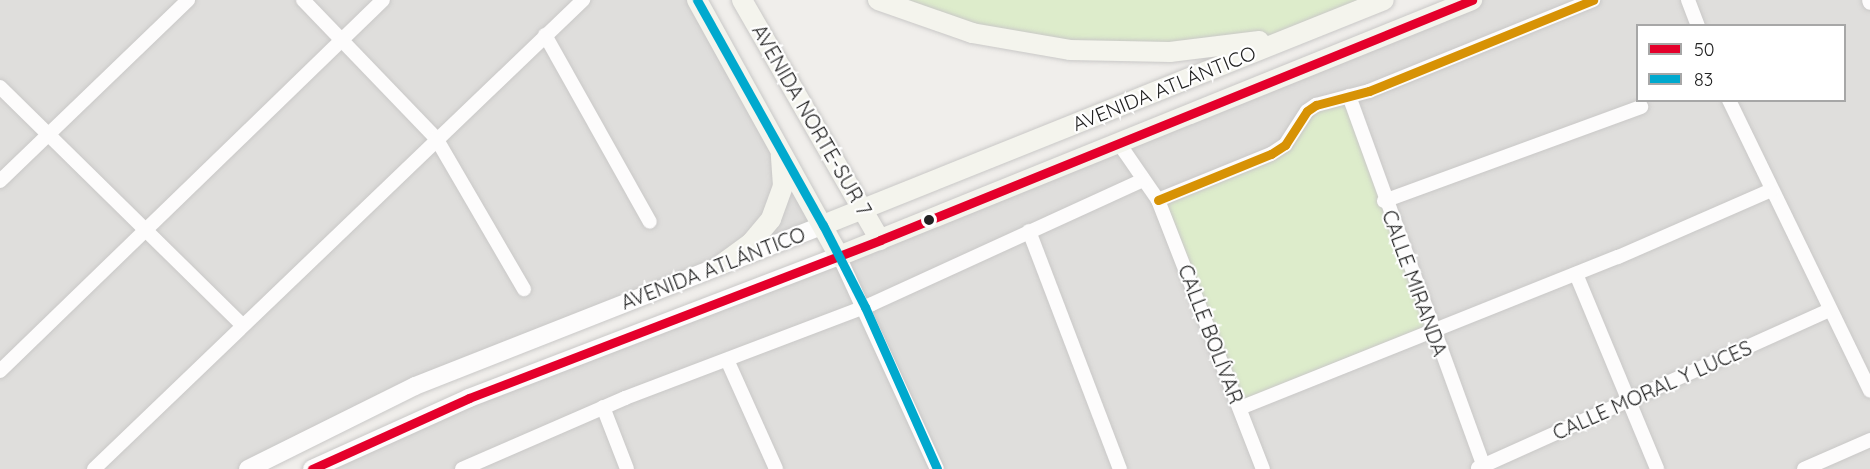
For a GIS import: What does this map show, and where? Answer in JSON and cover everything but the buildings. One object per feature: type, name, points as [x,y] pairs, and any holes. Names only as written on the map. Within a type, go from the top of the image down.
[{"type":"main road","name":"AVENIDA NORTE-SUR 7","points":[[697,0],[839,256]]},
{"type":"main road","name":"AVENIDA NORTE-SUR 7","points":[[742,0],[864,208],[880,240]]},
{"type":"main road","points":[[878,0],[972,33],[1019,44],[1123,53],[1216,48],[1312,29]]},
{"type":"main road","name":"AVENIDA ATLÁNTICO","points":[[823,225],[1384,0]]},
{"type":"main road","name":"AVENIDA ATLÁNTICO","points":[[839,256],[1472,0]]},
{"type":"main road","points":[[722,264],[751,243],[771,219],[783,186],[779,146]]},
{"type":"street","points":[[0,181],[188,0]]},
{"type":"street","points":[[303,0],[436,138],[524,289]]},
{"type":"street","points":[[0,371],[383,0]]},
{"type":"street","points":[[94,469],[436,138],[583,0]]},
{"type":"street","points":[[1158,200],[1271,154],[1285,145],[1307,111],[1316,105],[1349,96],[1593,0]]},
{"type":"street","points":[[1688,0],[1697,24]]},
{"type":"street","points":[[545,35],[650,222]]},
{"type":"street","points":[[0,87],[242,326]]},
{"type":"street","name":"CALLE MIRANDA","points":[[1349,96],[1384,201],[1482,468]]},
{"type":"street","points":[[1730,102],[1870,391]]},
{"type":"street","points":[[1384,201],[1641,107]]},
{"type":"street","name":"CALLE BOLÍVAR","points":[[1118,142],[1158,200],[1263,469]]},
{"type":"street","points":[[469,468],[603,407],[728,362],[865,307],[1143,180]]},
{"type":"street","points":[[1240,408],[1433,333],[1771,190]]},
{"type":"street","name":"AVENIDA ATLÁNTICO","points":[[248,469],[416,386],[823,225]]},
{"type":"street","points":[[1029,231],[1120,469]]},
{"type":"street","points":[[839,256],[865,307],[937,469]]},
{"type":"street","name":"AVENIDA ATLÁNTICO","points":[[312,469],[469,398],[839,256]]},
{"type":"street","points":[[1576,274],[1657,469]]},
{"type":"street","name":"CALLE MORAL Y LUCES","points":[[1482,468],[1829,310]]},
{"type":"street","points":[[1857,367],[1870,359]]},
{"type":"street","points":[[728,362],[776,469]]},
{"type":"street","points":[[603,407],[627,469]]},
{"type":"street","points":[[1804,469],[1870,440]]},
{"type":"shaded area","points":[[0,0],[697,0],[823,225],[555,329],[248,469],[0,469]]},
{"type":"shaded area","points":[[1472,0],[1870,0],[1870,469],[312,469]]},
{"type":"green space","points":[[878,0],[1384,0],[1253,42],[1070,50]]},
{"type":"green space","points":[[1349,96],[1433,333],[1240,408],[1158,200],[1271,154],[1301,119]]},
{"type":"transit line","name":"83","points":[[697,0],[823,225],[865,307],[937,469]]},
{"type":"transit line","name":"50","points":[[312,469],[469,398],[880,240],[1472,0]]},
{"type":"transit line","points":[[1158,200],[1271,154],[1285,145],[1307,111],[1316,105],[1369,91],[1593,0]]}]
